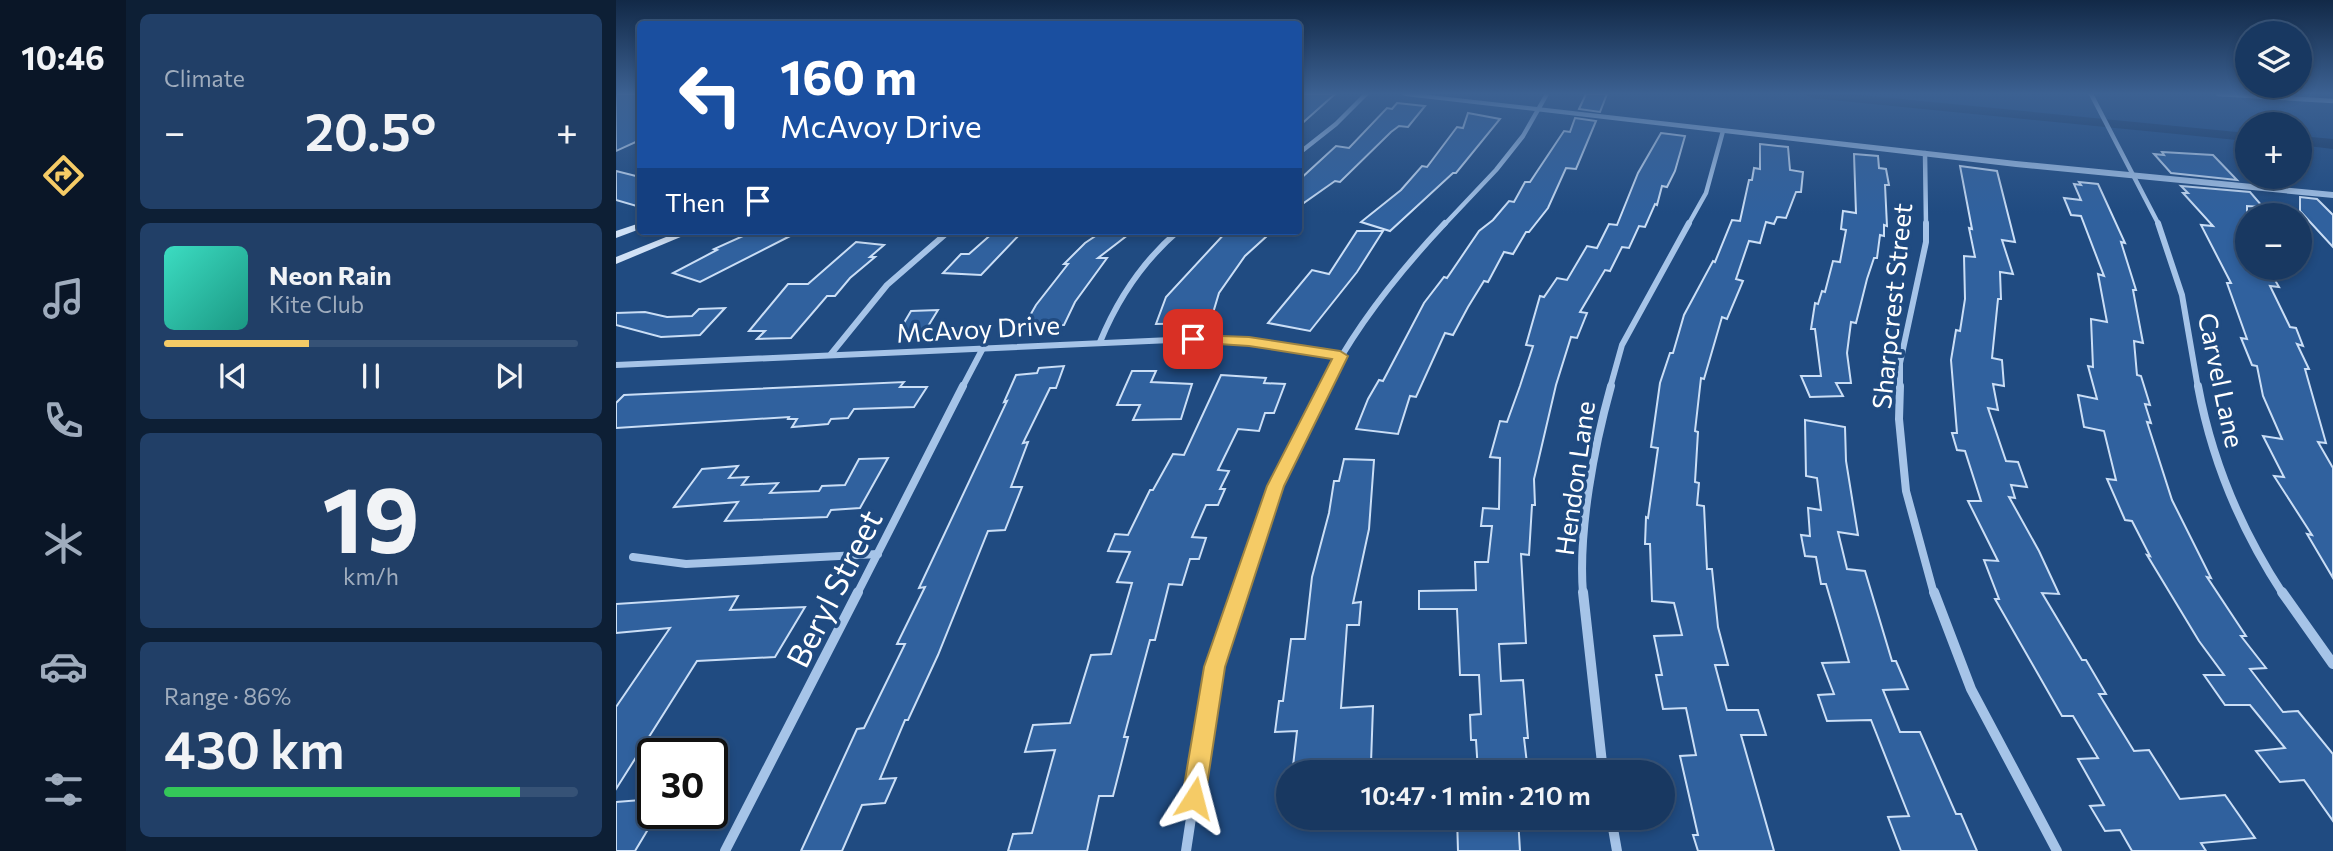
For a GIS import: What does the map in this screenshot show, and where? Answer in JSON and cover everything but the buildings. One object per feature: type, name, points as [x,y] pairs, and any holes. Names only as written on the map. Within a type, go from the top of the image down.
[{"type":"main road","points":[[616,235],[637,227]]},
{"type":"main road","points":[[616,261],[680,235]]},
{"type":"street","points":[[1302,150],[1323,134]]},
{"type":"street","points":[[1186,851],[1214,667],[1275,486],[1340,356],[1412,258],[1496,170],[1524,134]]},
{"type":"street","name":"Hendon Lane","points":[[1601,760],[1582,580],[1587,511],[1599,429],[1622,345],[1706,193],[1722,134]]},
{"type":"street","points":[[1748,134],[2333,195]]},
{"type":"street","name":"Carvel Lane","points":[[2112,134],[2170,251],[2189,318],[2197,386],[2208,435],[2226,489],[2256,550],[2292,609],[2333,664]]},
{"type":"street","name":"Sharpcrest Street","points":[[1925,153],[1926,242],[1900,363],[1899,419],[1906,491],[1936,601],[1971,690],[2057,851]]},
{"type":"street","points":[[831,354],[887,285],[944,235]]},
{"type":"street","points":[[1100,342],[1111,313],[1126,286],[1158,246],[1173,235]]},
{"type":"street","name":"McAvoy Drive","points":[[616,365],[1193,339],[1249,341],[1340,356]]},
{"type":"street","name":"Beryl Street","points":[[725,851],[983,348]]},
{"type":"street","points":[[633,558],[686,564],[878,554]]},
{"type":"street","points":[[1613,830],[1617,851]]},
{"type":"waterway","points":[[2214,134],[2235,136]]},
{"type":"waterway","points":[[2312,142],[2333,144]]},
{"type":"route","points":[[1193,339],[1249,341],[1340,356],[1275,486],[1214,667],[1194,798]]}]
